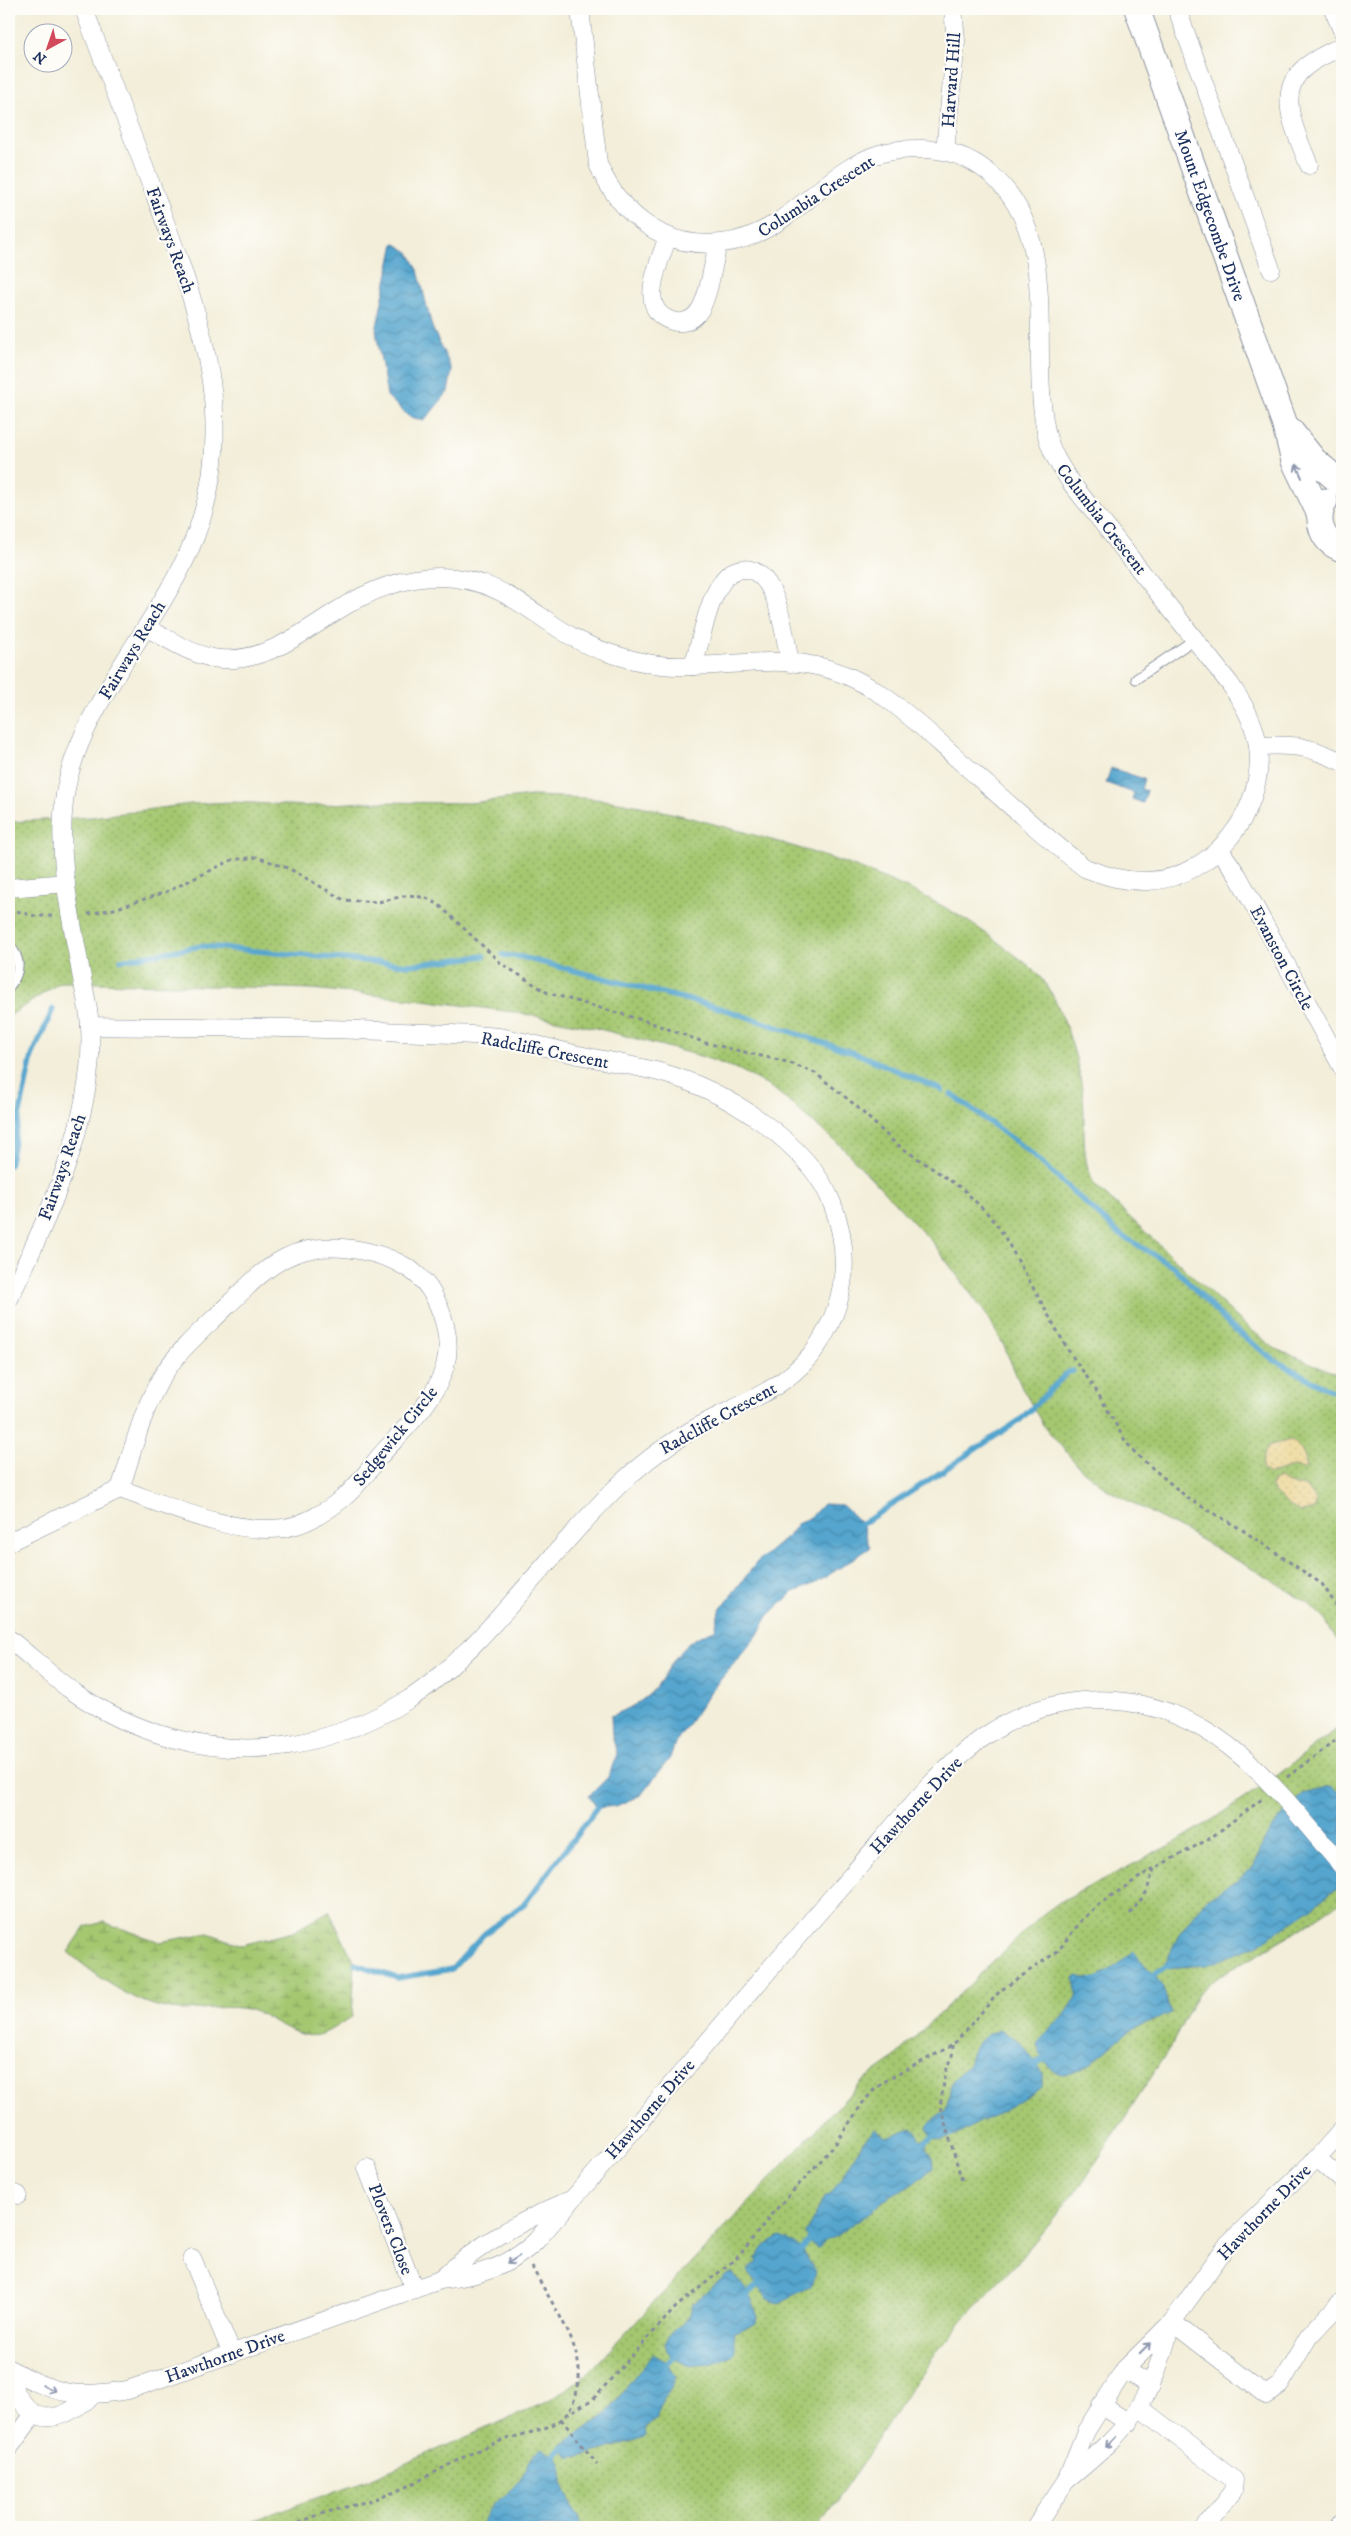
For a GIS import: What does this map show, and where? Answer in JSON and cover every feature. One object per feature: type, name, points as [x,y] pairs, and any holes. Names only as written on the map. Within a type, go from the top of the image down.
[{"type":"street","name":"Fairways Reach","points":[[9,1299],[41,1226],[80,1127],[88,1077],[90,1026],[60,840],[64,797],[73,760],[96,711],[181,568],[203,517],[213,474],[216,424],[210,370],[190,289],[84,9]]},
{"type":"street","name":"Columbia Crescent","points":[[147,628],[203,654],[219,659],[254,656],[285,645],[337,610],[370,592],[400,581],[440,577],[484,584],[514,597],[563,631],[601,651],[640,663],[693,666],[773,661],[812,665],[853,678],[892,701],[1085,868],[1114,879],[1148,881],[1172,877],[1196,867],[1220,850],[1240,824],[1252,798],[1258,773],[1258,746],[1248,712],[1230,684],[1072,484],[1056,460],[1046,434],[1040,399],[1038,279],[1028,228],[1016,204],[995,178],[972,162],[946,151],[911,149],[878,154],[848,170],[765,230],[737,242],[718,244],[689,243],[668,236],[650,228],[618,199],[605,182],[598,164],[580,9]]},
{"type":"street","name":"Harvard Hill","points":[[946,151],[956,41],[953,9]]},
{"type":"street","name":"Mount Edgecombe Drive","points":[[1137,9],[1284,422],[1294,461],[1320,515],[1324,534],[1332,544],[1342,549]]},
{"type":"street","points":[[1177,9],[1271,270]]},
{"type":"street","points":[[1333,9],[1342,30]]},
{"type":"street","points":[[1309,165],[1294,128],[1289,104],[1291,87],[1300,71],[1312,61],[1342,46]]},
{"type":"street","points":[[668,236],[651,295],[653,306],[661,316],[674,322],[686,322],[696,314],[703,304],[718,244]]},
{"type":"street","name":"Mount Edgecombe Drive","points":[[1284,422],[1314,460],[1342,486]]},
{"type":"street","points":[[1320,515],[1326,499],[1342,486]]},
{"type":"street","points":[[693,666],[714,597],[722,581],[730,573],[740,569],[750,569],[760,574],[769,584],[776,600],[790,663]]},
{"type":"street","points":[[1258,746],[1290,744],[1316,750],[1342,762]]},
{"type":"street","name":"Evanston Circle","points":[[1220,850],[1238,876],[1342,1067]]},
{"type":"street","points":[[9,888],[66,883]]},
{"type":"street","name":"Radcliffe Crescent","points":[[9,1639],[68,1688],[102,1709],[132,1725],[172,1739],[231,1747],[283,1746],[332,1736],[370,1721],[409,1700],[445,1672],[487,1631],[608,1496],[637,1467],[668,1444],[702,1424],[767,1394],[790,1377],[817,1348],[835,1316],[844,1283],[845,1250],[838,1219],[826,1188],[803,1158],[764,1124],[717,1094],[664,1073],[497,1037],[366,1030],[90,1026]]},
{"type":"street","name":"Sedgewick Circle","points":[[316,1249],[352,1249],[369,1253],[385,1257],[412,1271],[431,1293],[445,1321],[449,1343],[445,1365],[438,1386],[422,1408],[344,1498],[327,1510],[308,1520],[284,1528],[255,1528],[230,1524],[188,1512],[120,1489],[148,1404],[164,1374],[191,1341],[262,1273],[286,1257],[316,1249]]},
{"type":"street","points":[[9,1542],[120,1489]]},
{"type":"street","name":"Hawthorne Drive","points":[[9,2369],[57,2392],[92,2396],[128,2390],[440,2280],[491,2271],[530,2247],[803,1930],[961,1755],[989,1734],[1044,1707],[1077,1701],[1108,1700],[1139,1704],[1170,1712],[1205,1728],[1225,1741],[1278,1793],[1342,1866]]},
{"type":"street","name":"Hawthorne Drive","points":[[1035,2527],[1067,2479],[1086,2431],[1125,2369],[1172,2322],[1228,2244],[1317,2158],[1342,2130]]},
{"type":"street","points":[[1317,2158],[1342,2180]]},
{"type":"street","name":"Plovers Close","points":[[367,2168],[414,2289]]},
{"type":"street","name":"Hawthorne Drive","points":[[440,2280],[478,2248],[520,2222],[571,2200]]},
{"type":"street","points":[[520,2222],[530,2247]]},
{"type":"street","points":[[478,2248],[491,2271]]},
{"type":"street","points":[[192,2258],[232,2354]]},
{"type":"street","points":[[1172,2322],[1266,2395],[1280,2385],[1309,2336],[1342,2301]]},
{"type":"street","name":"Hawthorne Drive","points":[[1067,2479],[1103,2450],[1129,2423],[1151,2386],[1162,2359],[1172,2322]]},
{"type":"street","points":[[1125,2369],[1151,2386]]},
{"type":"street","points":[[9,2378],[20,2401],[34,2414],[58,2418],[72,2412],[92,2396]]},
{"type":"street","points":[[1101,2405],[1129,2423]]},
{"type":"street","points":[[1139,2407],[1234,2480],[1234,2491],[1205,2527]]},
{"type":"street","points":[[9,2448],[34,2414]]},
{"type":"street","points":[[1338,2527],[1342,2522]]},
{"type":"lane","points":[[1136,679],[1195,639]]},
{"type":"lane","points":[[9,945],[16,952],[19,964],[17,977],[9,988]]},
{"type":"path","points":[[9,909],[35,916],[72,915]]},
{"type":"path","points":[[1189,1499],[1241,1529],[1322,1584],[1342,1614]]},
{"type":"path","points":[[292,2527],[327,2511],[390,2494],[494,2443],[549,2426],[593,2399],[676,2307],[739,2256],[771,2215],[834,2146],[864,2101],[875,2089],[887,2080],[953,2045],[1000,1990],[1058,1951],[1065,1944],[1075,1927],[1094,1908],[1154,1869],[1219,1832],[1278,1793],[1342,1736]]},
{"type":"path","points":[[1130,1914],[1146,1894],[1154,1869]]},
{"type":"path","points":[[953,2045],[952,2058],[946,2071],[942,2093],[942,2112],[962,2181]]},
{"type":"path","points":[[530,2247],[576,2354],[579,2368],[578,2386],[566,2415]]},
{"type":"path","points":[[561,2419],[597,2464]]},
{"type":"green space","points":[[531,796],[595,799],[657,810],[744,832],[847,864],[912,890],[943,906],[1017,956],[1037,973],[1048,986],[1058,1005],[1076,1058],[1083,1097],[1085,1153],[1094,1184],[1243,1323],[1274,1348],[1342,1376],[1342,1648],[1323,1617],[1310,1605],[1275,1582],[1108,1490],[1079,1467],[1043,1425],[1021,1386],[1003,1344],[985,1313],[933,1243],[842,1147],[775,1090],[740,1070],[700,1056],[596,1028],[520,1013],[423,1000],[311,989],[61,982],[9,1016],[9,822],[92,817],[191,804],[233,802],[305,806],[364,802],[470,803]]},
{"type":"green space","points":[[1342,1724],[1342,1901],[1295,1933],[1217,1977],[1199,1992],[1172,2044],[1084,2181],[1017,2263],[968,2314],[924,2369],[818,2527],[234,2527],[370,2479],[544,2403],[566,2390],[591,2370],[862,2081],[888,2063],[1043,1914],[1061,1901],[1173,1844],[1223,1813],[1279,1774]]},
{"type":"green space","points":[[329,1911],[355,1964],[352,2017],[322,2034],[313,2036],[295,2032],[259,2013],[243,2008],[225,2007],[182,2010],[151,2004],[106,1982],[68,1952],[85,1927],[103,1922],[160,1942],[208,1933],[242,1945],[293,1932]]},
{"type":"sand","points":[[1291,1440],[1297,1445],[1306,1461],[1305,1469],[1293,1467],[1270,1474],[1263,1470],[1262,1464],[1267,1446]]},
{"type":"sand","points":[[1280,1478],[1294,1486],[1305,1486],[1316,1501],[1315,1509],[1301,1512],[1289,1506],[1271,1488],[1272,1481]]},
{"type":"water","points":[[394,243],[409,252],[418,270],[432,327],[452,370],[448,392],[424,421],[408,416],[387,396],[376,331]]},
{"type":"water","points":[[1111,768],[1144,779],[1141,789],[1147,791],[1143,803],[1132,799],[1134,793],[1106,783]]},
{"type":"water","points":[[823,1504],[842,1505],[862,1524],[870,1548],[818,1582],[792,1593],[768,1616],[757,1636],[711,1691],[675,1743],[670,1758],[641,1795],[616,1806],[597,1808],[589,1796],[608,1777],[617,1754],[612,1735],[611,1716],[629,1708],[646,1697],[656,1687],[686,1646],[693,1640],[715,1630],[719,1611],[757,1562],[789,1535],[798,1523],[812,1516]]},
{"type":"water","points":[[1331,1787],[1342,1793],[1342,1884],[1297,1919],[1256,1946],[1207,1965],[1163,1968],[1179,1935],[1194,1915],[1208,1898],[1238,1880],[1254,1866],[1265,1839],[1275,1824],[1302,1794]]},
{"type":"water","points":[[1133,1951],[1162,1985],[1171,2013],[1131,2031],[1078,2071],[1068,2074],[1058,2073],[1043,2059],[1037,2044],[1064,2016],[1077,1997],[1074,1978],[1078,1976],[1093,1978],[1100,1975],[1115,1967]]},
{"type":"water","points":[[999,2030],[1021,2042],[1042,2073],[1042,2086],[998,2114],[977,2123],[958,2135],[943,2140],[936,2139],[927,2129],[928,2125],[946,2110],[952,2081],[968,2066],[971,2054],[979,2042],[988,2034]]},
{"type":"water","points":[[875,2129],[886,2137],[891,2137],[911,2129],[916,2131],[921,2140],[924,2138],[928,2145],[925,2147],[932,2158],[933,2168],[915,2183],[881,2202],[870,2213],[838,2235],[825,2240],[819,2248],[816,2248],[805,2234],[826,2195],[831,2194],[864,2141]]},
{"type":"water","points":[[780,2236],[797,2246],[815,2271],[811,2286],[779,2303],[768,2299],[748,2273],[749,2269],[757,2262],[755,2259],[764,2246]]},
{"type":"water","points":[[728,2273],[732,2273],[750,2296],[756,2310],[756,2324],[735,2332],[735,2350],[726,2358],[705,2365],[680,2362],[668,2352],[664,2344],[666,2339],[689,2317],[693,2304]]},
{"type":"water","points":[[653,2354],[667,2362],[676,2377],[659,2408],[655,2420],[646,2427],[645,2436],[606,2449],[568,2457],[560,2446],[604,2416]]},
{"type":"water","points":[[542,2448],[558,2458],[562,2466],[562,2483],[581,2527],[481,2527],[492,2506],[515,2486],[523,2476],[531,2458]]},
{"type":"waterway","points":[[121,960],[202,946],[409,965],[484,956]]},
{"type":"waterway","points":[[503,955],[521,957],[720,1008],[860,1055],[942,1090]]},
{"type":"waterway","points":[[9,1165],[32,1056],[53,1009]]},
{"type":"waterway","points":[[951,1094],[1030,1152],[1118,1233],[1174,1267],[1230,1326],[1274,1360],[1328,1389],[1342,1394]]},
{"type":"waterway","points":[[862,1524],[1020,1420],[1068,1372],[1073,1371]]},
{"type":"waterway","points":[[355,1964],[397,1978],[452,1969],[484,1934],[525,1903],[597,1808]]},
{"type":"waterway","points":[[1148,1978],[1168,1965]]},
{"type":"waterway","points":[[1031,2066],[1049,2056]]},
{"type":"waterway","points":[[921,2145],[938,2133]]},
{"type":"waterway","points":[[796,2255],[813,2236]]},
{"type":"waterway","points":[[743,2297],[761,2283]]},
{"type":"waterway","points":[[663,2368],[678,2354]]},
{"type":"waterway","points":[[553,2462],[558,2452],[568,2448]]}]
